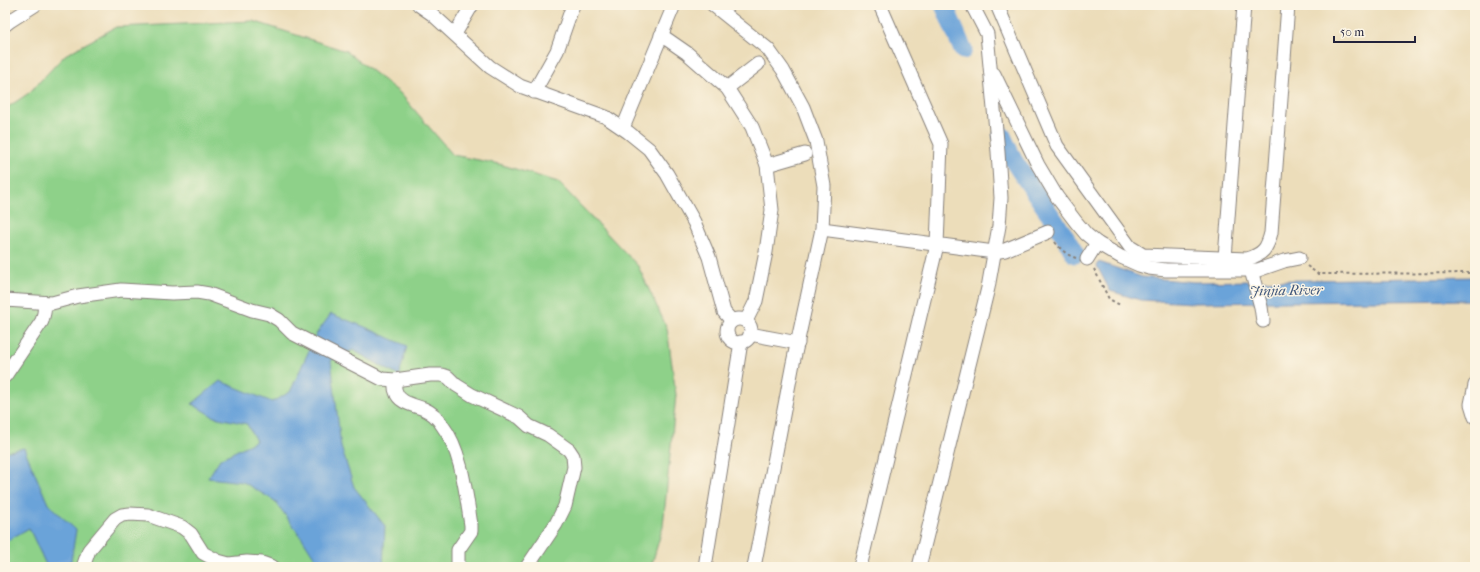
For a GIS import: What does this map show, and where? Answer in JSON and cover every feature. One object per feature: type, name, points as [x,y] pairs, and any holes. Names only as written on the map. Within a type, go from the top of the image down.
[{"type":"street","points":[[5,25],[34,5]]},
{"type":"street","points":[[419,5],[455,34],[490,67],[520,86],[606,117],[623,128],[649,149],[667,174],[694,222],[709,257],[724,312],[732,321]]},
{"type":"street","points":[[455,34],[472,5]]},
{"type":"street","points":[[534,92],[557,51],[573,5]]},
{"type":"street","points":[[623,128],[674,5]]},
{"type":"street","points":[[713,5],[768,49],[783,70],[803,107],[816,141],[824,186],[822,229],[754,567]]},
{"type":"street","points":[[860,567],[937,245],[940,144],[880,5]]},
{"type":"street","points":[[919,567],[988,288],[999,226],[1000,198],[998,152],[987,34],[972,5]]},
{"type":"street","points":[[997,5],[1057,146],[1130,246],[1142,254],[1247,259],[1258,256],[1268,245],[1271,225],[1288,5]]},
{"type":"street","points":[[1225,258],[1244,5]]},
{"type":"street","points":[[987,34],[1006,26]]},
{"type":"street","points":[[661,35],[687,52],[727,88],[752,127],[767,165],[772,210],[766,252],[756,301],[746,321]]},
{"type":"street","points":[[727,88],[758,64]]},
{"type":"street","points":[[990,67],[1038,165],[1057,197],[1086,234],[1097,243],[1121,257],[1149,268],[1166,270],[1252,275],[1258,270],[1284,261],[1299,258]]},
{"type":"street","points":[[767,165],[805,154]]},
{"type":"street","points":[[822,229],[994,252],[1005,250],[1048,232]]},
{"type":"street","points":[[1087,259],[1097,243]]},
{"type":"street","points":[[1252,275],[1261,307],[1263,321]]},
{"type":"street","points":[[5,300],[25,300],[46,304],[106,291],[121,290],[172,293],[197,292],[209,294],[252,310],[269,314],[279,320],[292,333],[382,378],[395,380],[430,375],[442,375],[448,377],[456,385],[472,395],[519,417],[529,426],[548,435],[569,450],[573,456],[574,467],[565,506],[556,524],[527,567]]},
{"type":"street","points":[[5,376],[42,321],[46,304]]},
{"type":"street","points":[[705,567],[745,338],[750,328],[746,321],[738,319],[732,321],[727,328],[728,337],[731,340],[745,338],[798,343]]},
{"type":"street","points":[[395,380],[396,392],[400,399],[425,409],[434,415],[442,425],[451,441],[461,469],[471,531],[458,550],[458,567]]},
{"type":"street","points":[[1475,386],[1471,404],[1475,417]]},
{"type":"street","points":[[83,567],[89,550],[115,519],[122,515],[130,514],[148,515],[182,526],[191,534],[203,553],[218,561],[229,564],[247,562],[273,567]]},
{"type":"path","points":[[1318,274],[1475,273]]},
{"type":"green space","points":[[253,21],[346,51],[400,93],[453,155],[499,164],[558,182],[638,266],[667,328],[676,395],[663,526],[651,567],[144,567],[131,562],[126,567],[5,567],[5,109],[29,93],[65,55],[116,27]]},
{"type":"water","points":[[1099,262],[1142,277],[1194,282],[1475,277],[1475,300],[1193,303],[1140,300],[1110,291],[1097,266]]},
{"type":"water","points":[[331,314],[365,327],[407,346],[399,376],[353,350],[331,360],[341,447],[354,487],[385,526],[383,567],[331,567],[318,563],[275,501],[243,482],[208,478],[220,459],[256,441],[247,424],[214,417],[192,404],[220,381],[272,402],[290,392],[317,333]]},
{"type":"water","points":[[24,448],[48,504],[76,530],[70,567],[47,567],[29,528],[5,542],[5,452]]},
{"type":"waterway","name":"Jinjia River","points":[[944,5],[963,50]]},
{"type":"waterway","name":"Jinjia River","points":[[1002,136],[1013,160],[1062,232],[1075,254]]}]
